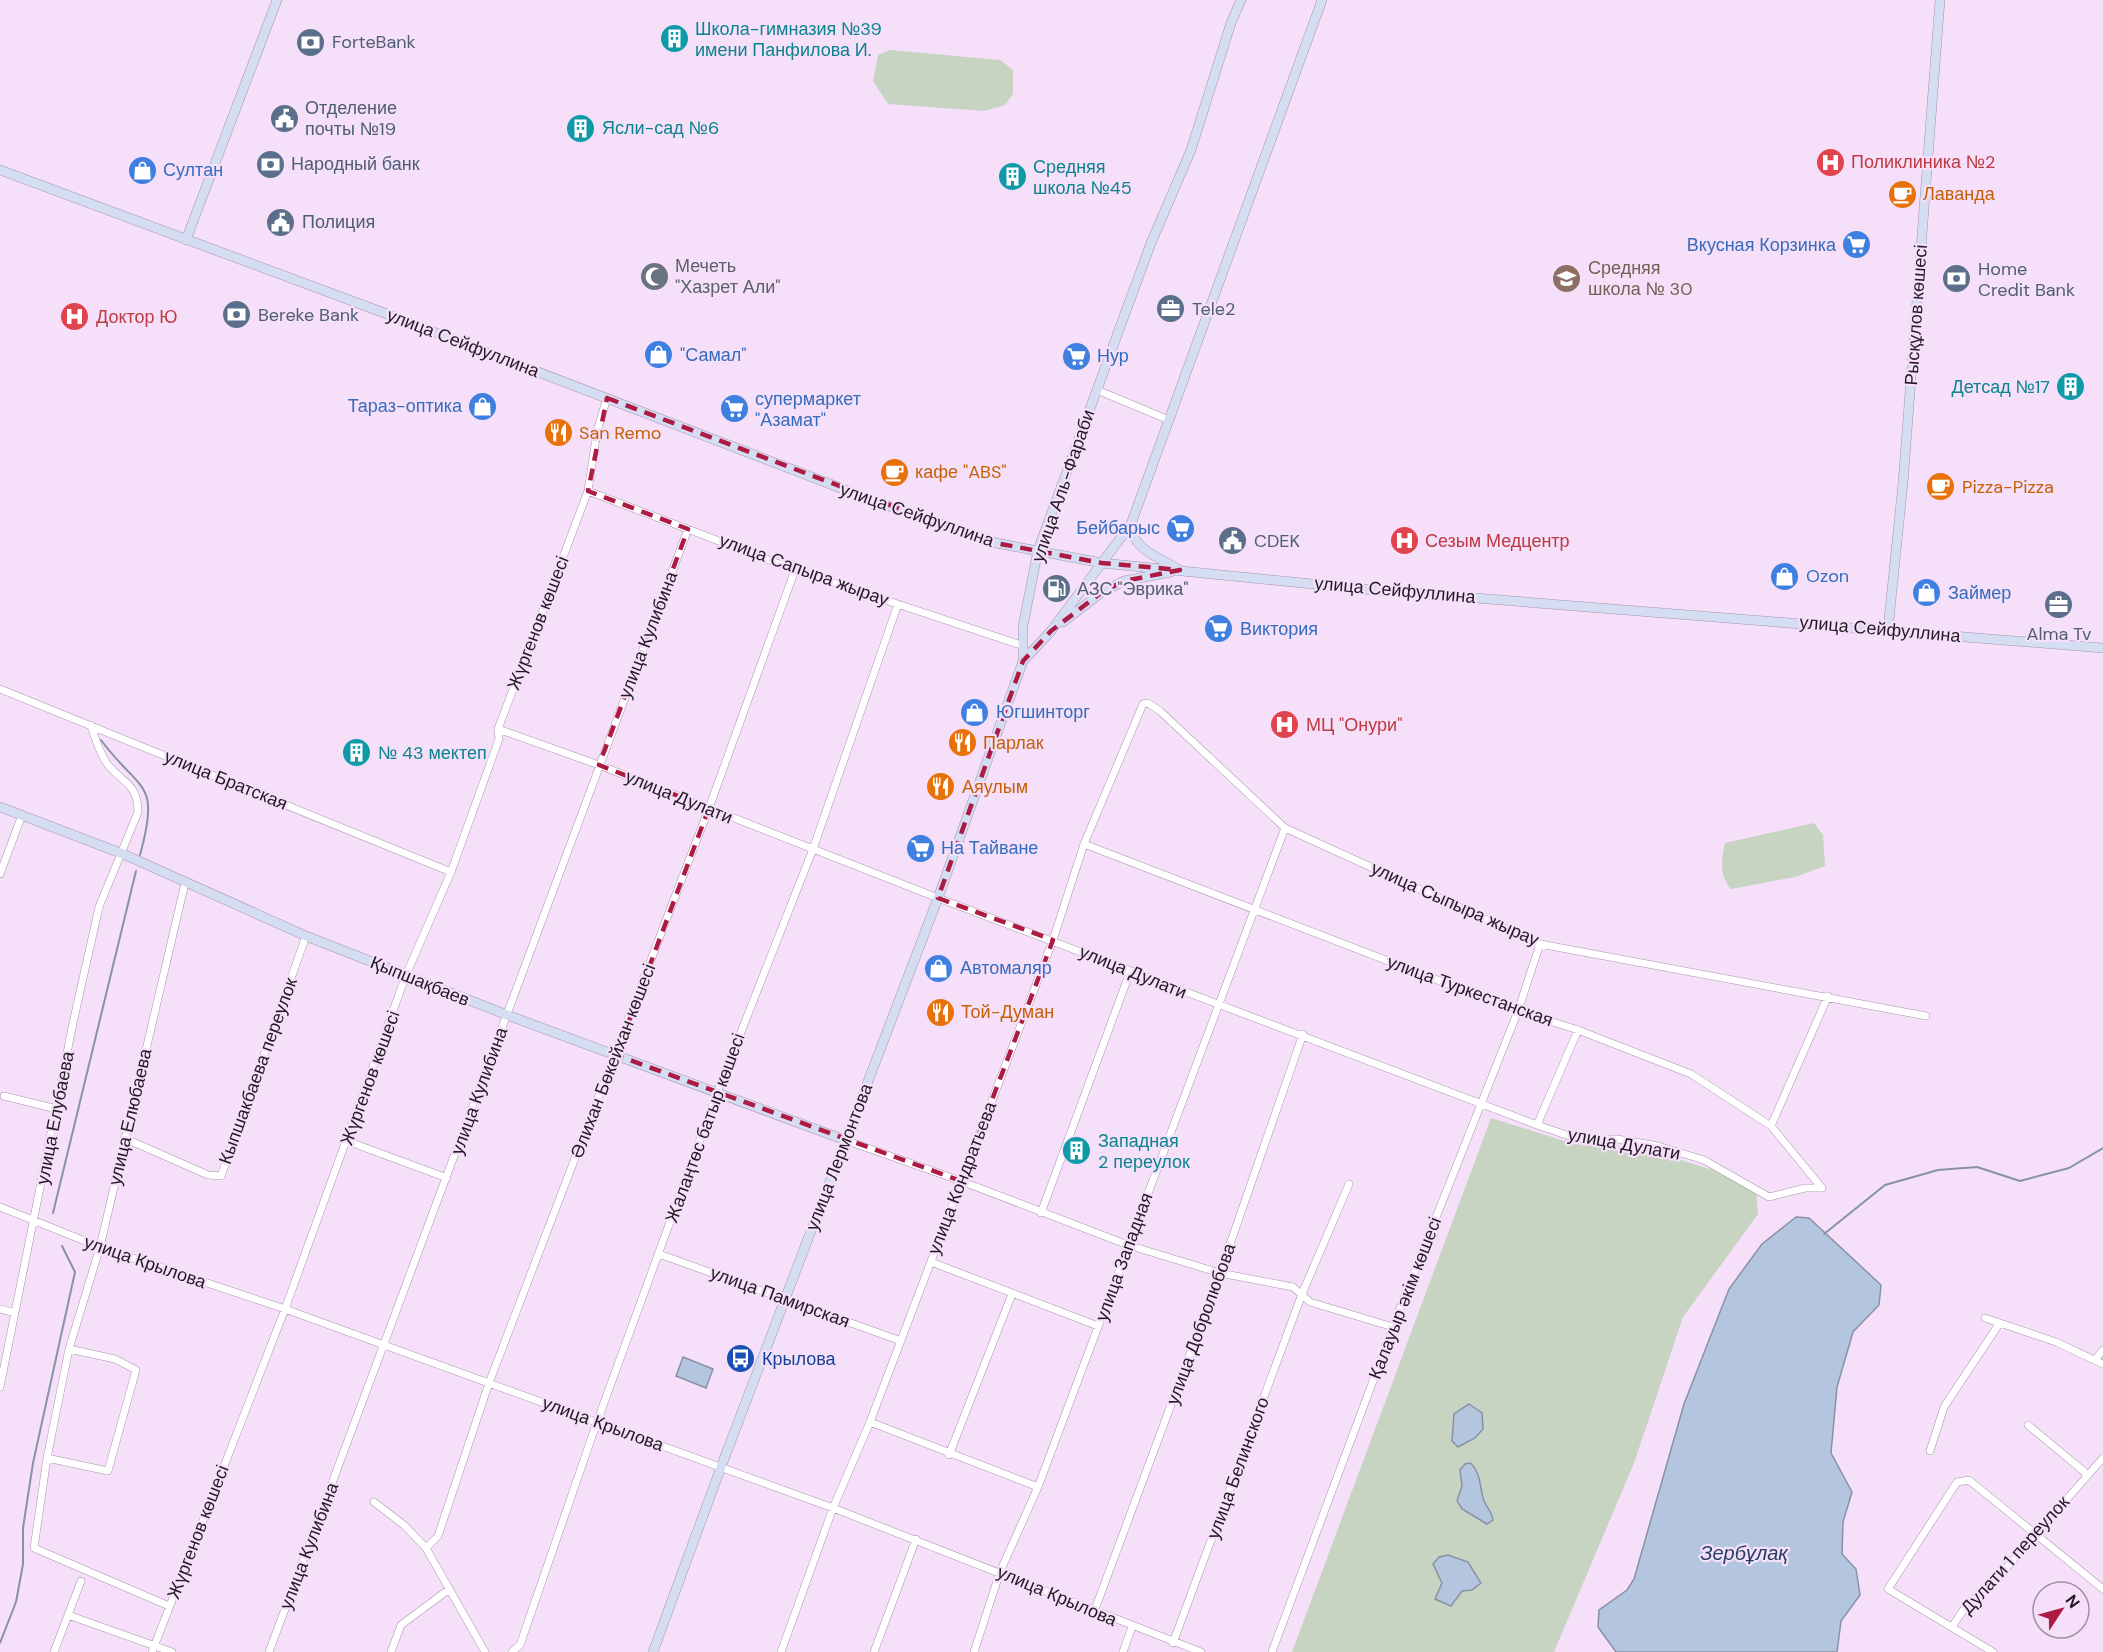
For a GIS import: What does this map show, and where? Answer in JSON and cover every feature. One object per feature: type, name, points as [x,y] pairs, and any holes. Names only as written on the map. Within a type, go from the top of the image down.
[{"type":"street","points":[[186,240],[277,0]]},
{"type":"street","name":"улица Аль-Фараби","points":[[1023,662],[1021,645],[1038,550],[1151,243],[1191,150],[1231,23],[1241,0]]},
{"type":"street","name":"Рысқұлов көшесі","points":[[1888,629],[1904,473],[1940,0]]},
{"type":"street","points":[[1023,662],[1052,631],[1131,524],[1319,1]]},
{"type":"street","name":"улица Сейфуллина","points":[[0,170],[985,541],[1102,563],[1362,589],[1888,629],[2103,648]]},
{"type":"street","points":[[1097,390],[1169,420]]},
{"type":"street","name":"Жүргенов көшесі","points":[[153,1649],[285,1308],[406,975],[451,872],[499,739],[498,729],[588,491],[597,431],[607,398]]},
{"type":"street","name":"улица Сапыра жырау","points":[[588,491],[795,570],[1021,645]]},
{"type":"street","points":[[1131,524],[1131,535],[1137,545],[1180,570]]},
{"type":"street","name":"улица Кулибина","points":[[269,1652],[688,529]]},
{"type":"street","name":"Әлихан Бөкейхан көшесі","points":[[426,1548],[438,1536],[489,1383],[616,1056],[795,570]]},
{"type":"street","points":[[1052,631],[1102,592],[1124,581],[1180,570]]},
{"type":"street","name":"Жалаңтөс батыр көшесі","points":[[512,1652],[520,1644],[597,1422],[717,1093],[813,849],[898,604]]},
{"type":"street","name":"улица Лермонтова","points":[[653,1652],[721,1467],[938,898],[1023,662]]},
{"type":"street","name":"улица Братская","points":[[0,689],[451,872]]},
{"type":"street","name":"улица Сыпыра жырау","points":[[1143,704],[1148,702],[1160,711],[1284,828],[1539,944],[1926,1016]]},
{"type":"street","name":"улица Кондратьева","points":[[781,1652],[833,1508],[870,1422],[1053,940],[1084,844],[1143,704]]},
{"type":"street","name":"улица Елубаева","points":[[0,1387],[99,908],[123,854],[138,812],[138,798],[132,787],[108,765],[91,725]]},
{"type":"street","name":"улица Дулати","points":[[498,729],[599,765],[938,898],[1053,940],[1130,972],[1219,1006],[1303,1034],[1537,1125],[1578,1139],[1627,1141],[1658,1146],[1704,1160],[1769,1197],[1805,1188],[1822,1188]]},
{"type":"street","name":"Қыпшақбаев","points":[[0,807],[123,854],[185,884],[306,936],[507,1015],[845,1140]]},
{"type":"street","points":[[0,874],[22,815]]},
{"type":"street","name":"улица Западная","points":[[974,1652],[1000,1572],[1038,1487],[1284,828]]},
{"type":"street","name":"улица Туркестанская","points":[[1084,844],[1518,1011],[1578,1030],[1691,1074],[1771,1126],[1822,1188]]},
{"type":"street","name":"улица Елюбаева","points":[[170,1606],[34,1548],[47,1458],[69,1348],[100,1248],[185,884]]},
{"type":"street","name":"Кыпшакбаева переулок","points":[[124,1138],[208,1175],[221,1176],[306,936]]},
{"type":"street","name":"Қалауыр әкім көшесі","points":[[1272,1652],[1393,1327],[1479,1104],[1518,1011],[1539,944]]},
{"type":"street","points":[[1041,1213],[1130,972]]},
{"type":"street","points":[[1771,1126],[1828,996]]},
{"type":"street","points":[[1537,1125],[1578,1030]]},
{"type":"street","name":"улица Добролюбова","points":[[1094,1612],[1220,1273],[1303,1034]]},
{"type":"street","points":[[4,1096],[57,1109]]},
{"type":"street","points":[[845,1140],[961,1180],[1128,1245],[1220,1273],[1282,1284],[1320,1306],[1393,1327]]},
{"type":"street","points":[[347,1141],[447,1178]]},
{"type":"street","name":"улица Белинского","points":[[1173,1642],[1302,1294],[1349,1184]]},
{"type":"street","name":"улица Крылова","points":[[0,1207],[100,1248],[285,1308],[833,1508],[1000,1572],[1132,1627],[1201,1652]]},
{"type":"street","name":"улица Памирская","points":[[659,1254],[901,1341]]},
{"type":"street","points":[[931,1262],[1098,1326]]},
{"type":"street","points":[[949,1455],[1012,1294]]},
{"type":"street","points":[[0,1309],[15,1313]]},
{"type":"street","points":[[1985,1318],[2056,1342],[2103,1364]]},
{"type":"street","points":[[1930,1451],[1944,1407],[2000,1323]]},
{"type":"street","points":[[47,1458],[108,1471],[136,1370],[115,1359],[69,1348]]},
{"type":"street","points":[[2095,1360],[2103,1350]]},
{"type":"street","points":[[870,1422],[949,1455],[1038,1487]]},
{"type":"street","points":[[2028,1425],[2087,1474]]},
{"type":"street","name":"Дулати 1 переулок","points":[[1952,1627],[1966,1606],[1993,1583],[2103,1458]]},
{"type":"street","points":[[1993,1652],[1888,1589],[1957,1482],[1962,1479],[1969,1480],[2103,1588]]},
{"type":"street","points":[[374,1502],[404,1525],[426,1548],[485,1652]]},
{"type":"street","points":[[873,1652],[915,1539]]},
{"type":"street","points":[[54,1652],[81,1581]]},
{"type":"street","points":[[392,1652],[401,1625],[448,1590]]},
{"type":"street","points":[[68,1615],[153,1649],[172,1652]]},
{"type":"street","points":[[1123,1652],[1132,1627]]},
{"type":"highlighted area","points":[[607,398],[985,541],[1102,563],[1180,570],[1124,581],[1102,592],[1051,631],[1023,661],[938,898],[1053,940],[961,1181],[616,1055],[709,808],[599,765],[688,529],[588,491]]},
{"type":"green space","points":[[890,50],[1000,60],[1013,70],[1013,94],[1005,105],[984,111],[888,104],[873,81],[878,55]]},
{"type":"green space","points":[[1814,823],[1823,835],[1825,866],[1795,877],[1731,889],[1724,878],[1722,867],[1725,843]]},
{"type":"green space","points":[[1491,1118],[1574,1144],[1648,1150],[1713,1170],[1756,1192],[1758,1214],[1683,1317],[1634,1463],[1554,1652],[1292,1652]]},
{"type":"water","name":"Зербұлақ","points":[[1796,1217],[1809,1218],[1881,1285],[1879,1305],[1853,1332],[1837,1387],[1831,1453],[1852,1492],[1843,1522],[1842,1554],[1856,1569],[1860,1595],[1841,1621],[1837,1652],[1616,1652],[1598,1627],[1599,1610],[1627,1590],[1634,1579],[1684,1404],[1729,1289],[1762,1244]]},
{"type":"water","points":[[683,1357],[713,1369],[706,1388],[676,1376]]},
{"type":"water","points":[[1469,1404],[1482,1413],[1483,1429],[1475,1438],[1458,1447],[1452,1441],[1454,1414]]},
{"type":"water","points":[[1470,1463],[1474,1466],[1484,1501],[1491,1512],[1493,1520],[1487,1524],[1462,1509],[1457,1501],[1462,1486],[1460,1470],[1465,1464]]},
{"type":"water","points":[[1448,1555],[1468,1562],[1481,1583],[1472,1590],[1462,1591],[1451,1606],[1435,1599],[1442,1583],[1433,1564],[1439,1557]]},
{"type":"waterway","points":[[101,740],[136,780],[147,799],[146,830],[140,855]]},
{"type":"waterway","points":[[53,1213],[136,871]]},
{"type":"waterway","points":[[1824,1234],[1885,1185],[1938,1170],[1977,1167],[2020,1181],[2069,1168],[2103,1148]]},
{"type":"waterway","points":[[0,1643],[16,1602],[23,1564],[23,1528],[33,1463],[75,1272],[62,1246]]},
{"type":"place","name":"Школа-гимназия №39 имени Панфилова И.","points":[[674,39]]},
{"type":"place","name":"ForteBank","points":[[311,42]]},
{"type":"place","name":"Отделение почты №19","points":[[284,118]]},
{"type":"place","name":"Ясли-сад №6","points":[[581,128]]},
{"type":"place","name":"Поликлиника №2","points":[[1830,162]]},
{"type":"place","name":"Народный банк","points":[[270,164]]},
{"type":"place","name":"Султан","points":[[142,170]]},
{"type":"place","name":"Средняя школа №45","points":[[1012,177]]},
{"type":"place","name":"Лаванда","points":[[1902,194]]},
{"type":"place","name":"Полиция","points":[[281,222]]},
{"type":"place","name":"Вкусная Корзинка","points":[[1857,245]]},
{"type":"place","name":"Мечеть \"Хазрет Али\"","points":[[654,276]]},
{"type":"place","name":"Средняя школа № 30","points":[[1567,278]]},
{"type":"place","name":"Home Credit Bank","points":[[1957,279]]},
{"type":"place","name":"Tele2","points":[[1171,309]]},
{"type":"place","name":"Bereke Bank","points":[[237,315]]},
{"type":"place","name":"Доктор Ю","points":[[75,317]]},
{"type":"place","name":"\"Самал\"","points":[[659,355]]},
{"type":"place","name":"Нур","points":[[1076,356]]},
{"type":"place","name":"Детсад №17","points":[[2071,387]]},
{"type":"place","name":"Тараз-оптика","points":[[483,406]]},
{"type":"place","name":"супермаркет \"Азамат\"","points":[[734,409]]},
{"type":"place","name":"San Remo","points":[[558,433]]},
{"type":"place","name":"кафе \"ABS\"","points":[[894,472]]},
{"type":"place","name":"Pizza-Pizza","points":[[1941,487]]},
{"type":"place","name":"Бейбарыс","points":[[1181,528]]},
{"type":"place","name":"CDEK","points":[[1233,541]]},
{"type":"place","name":"Сезым Медцентр","points":[[1404,541]]},
{"type":"place","name":"Ozon","points":[[1785,576]]},
{"type":"place","name":"АЗС \"Эврика\"","points":[[1056,589]]},
{"type":"place","name":"Займер","points":[[1927,593]]},
{"type":"place","name":"Alma Tv","points":[[2059,605]]},
{"type":"place","name":"Виктория","points":[[1219,629]]},
{"type":"place","name":"Югшинторг","points":[[975,712]]},
{"type":"place","name":"МЦ \"Онури\"","points":[[1285,725]]},
{"type":"place","name":"Парлак","points":[[962,743]]},
{"type":"place","name":"№ 43 мектеп","points":[[357,753]]},
{"type":"place","name":"Аяулым","points":[[941,787]]},
{"type":"place","name":"На Тайване","points":[[920,848]]},
{"type":"place","name":"Автомаляр","points":[[939,968]]},
{"type":"place","name":"Той-Думан","points":[[940,1012]]},
{"type":"place","name":"Западная 2 переулок","points":[[1077,1151]]},
{"type":"place","name":"Крылова","points":[[741,1359]]}]
